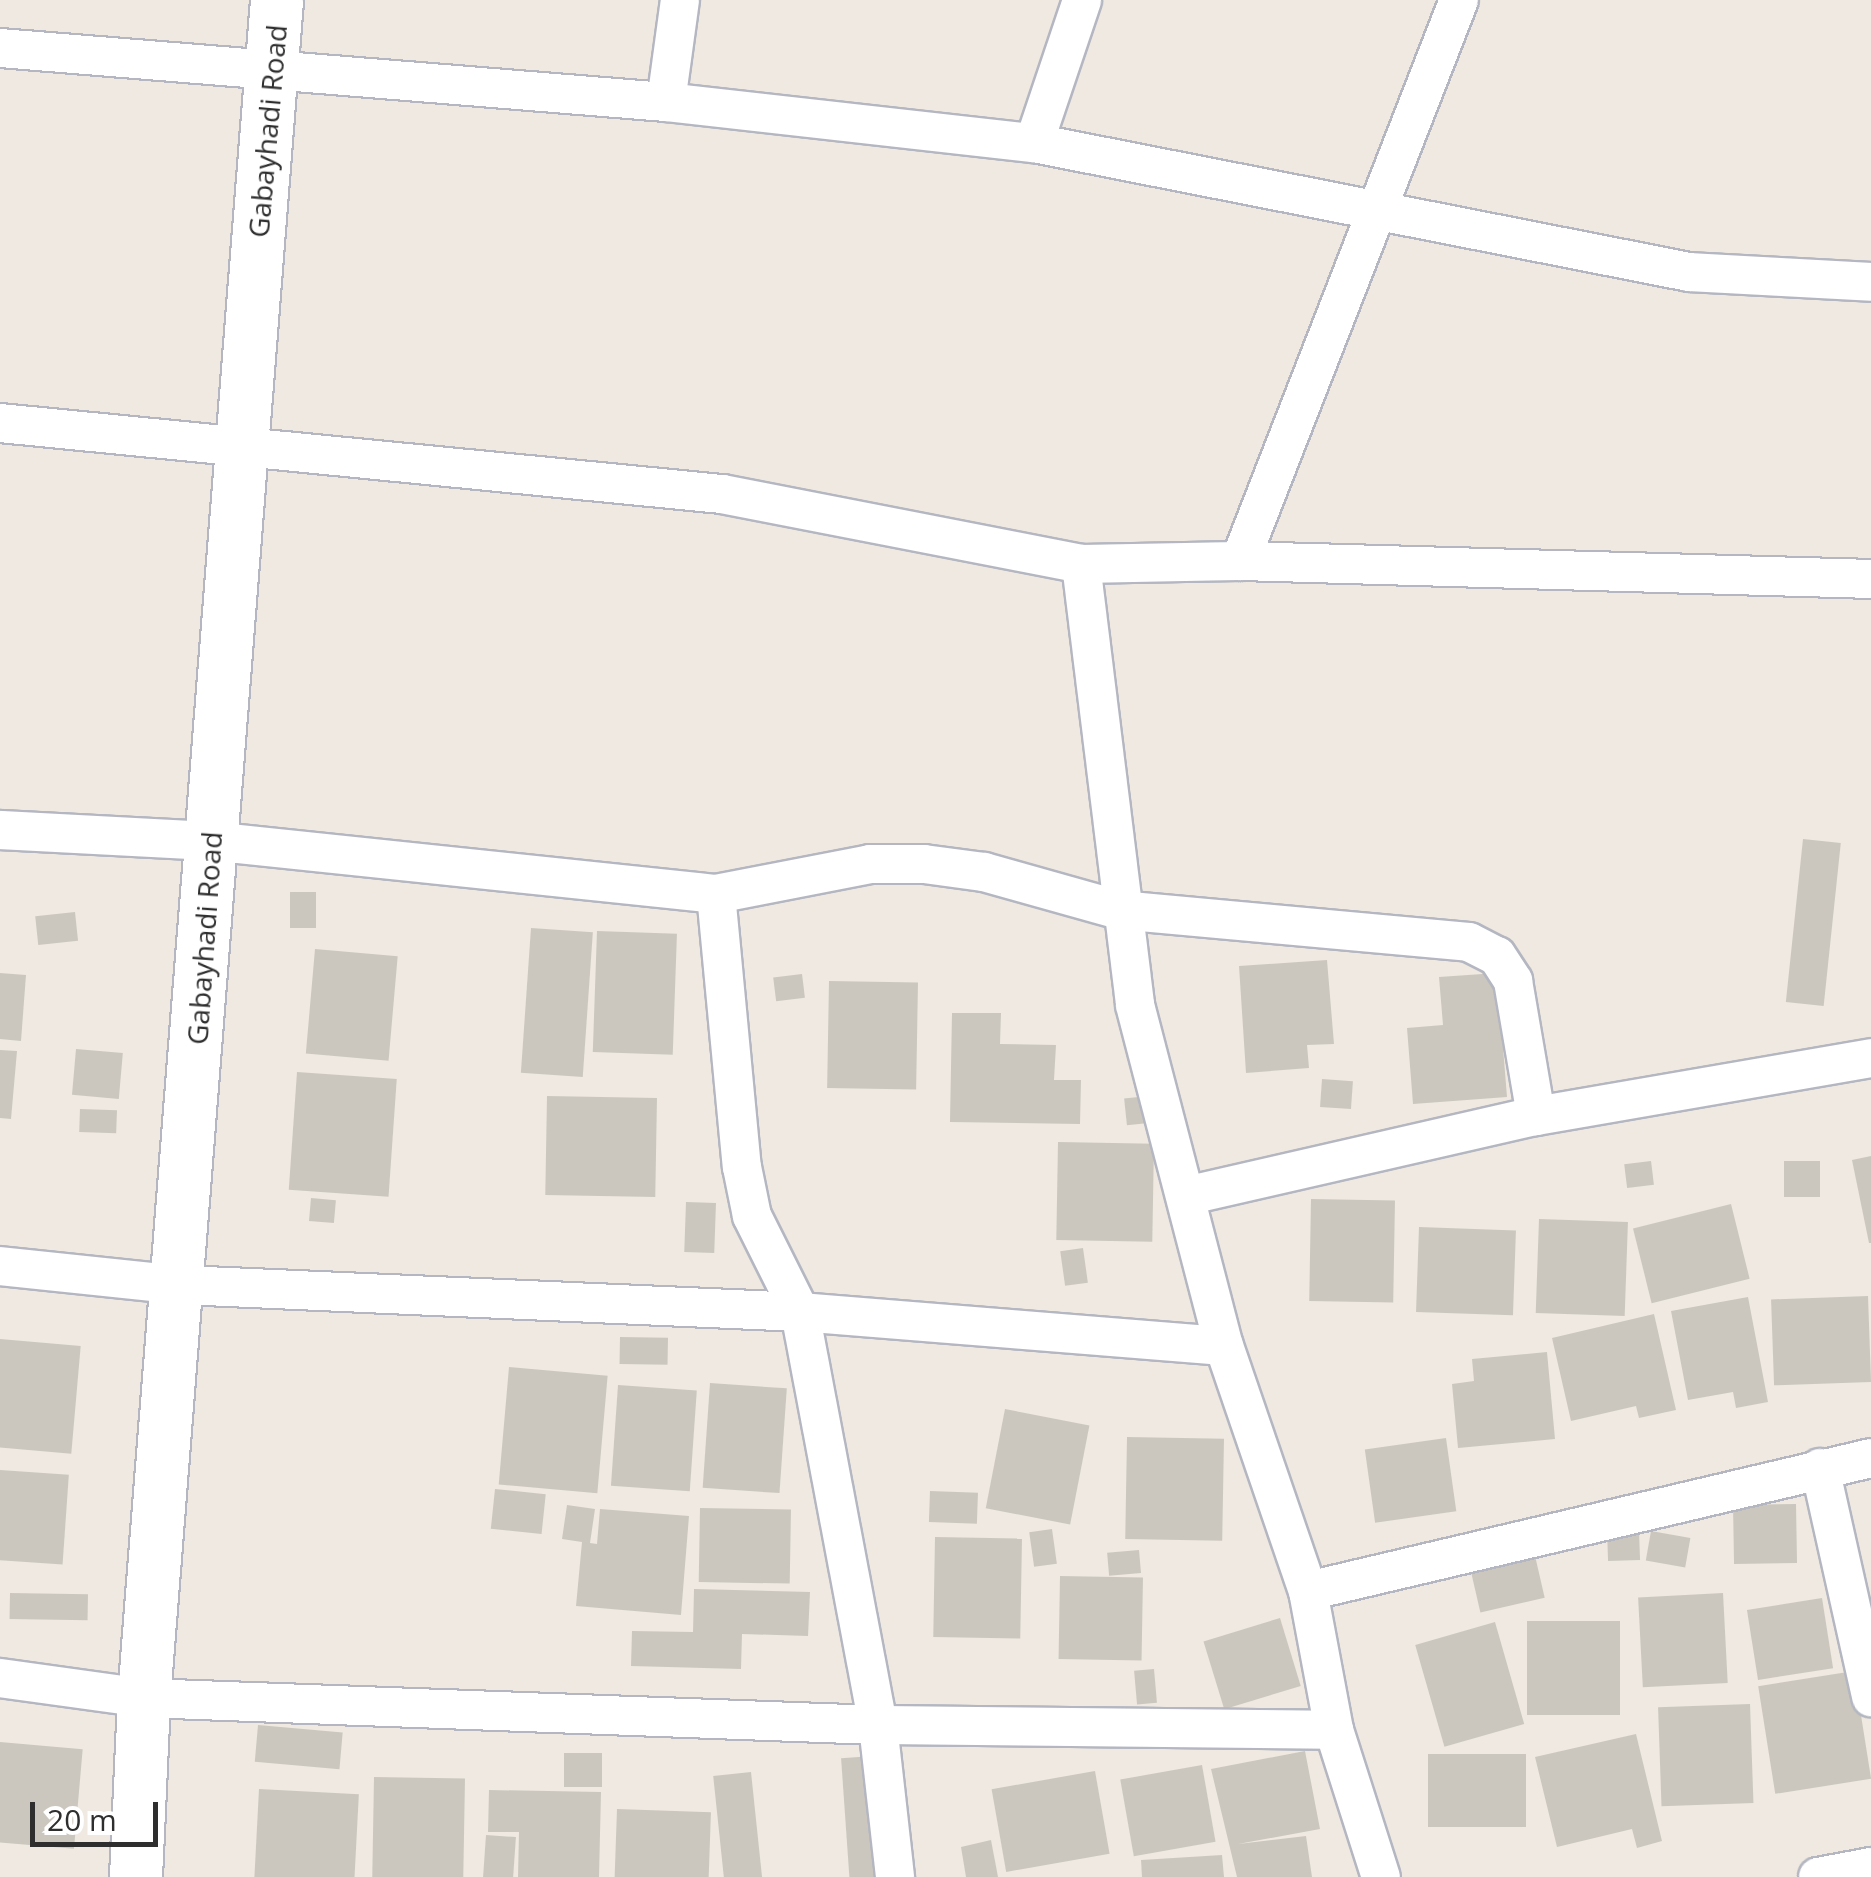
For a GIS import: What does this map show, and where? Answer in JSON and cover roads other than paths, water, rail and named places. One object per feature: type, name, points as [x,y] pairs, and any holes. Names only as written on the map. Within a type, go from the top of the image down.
[{"type":"street","name":"Gabayhadi Road","points":[[136,1877],[144,1698],[182,1285],[239,444],[278,0]]},
{"type":"street","points":[[666,102],[680,0]]},
{"type":"street","points":[[1034,142],[1082,0]]},
{"type":"street","points":[[1240,561],[1380,212],[1459,0]]},
{"type":"street","points":[[0,48],[273,67],[666,102],[1034,142],[1690,272],[1871,282]]},
{"type":"street","points":[[0,423],[722,494],[1081,564],[1240,561],[1871,579]]},
{"type":"street","points":[[1081,564],[1119,910],[1135,1005],[1190,1195],[1224,1346],[1308,1591],[1334,1730],[1381,1877]]},
{"type":"street","points":[[0,830],[210,841],[716,894],[870,864],[924,864],[984,872],[1119,910],[1469,942],[1497,956],[1513,982],[1536,1116]]},
{"type":"street","points":[[716,894],[742,1167],[752,1216],[800,1312],[878,1725],[896,1877]]},
{"type":"street","points":[[1190,1195],[1536,1116],[1871,1058]]},
{"type":"street","points":[[0,1266],[182,1285],[800,1312],[1224,1346]]},
{"type":"street","points":[[1308,1591],[1871,1458]]},
{"type":"street","points":[[1820,1468],[1871,1697]]},
{"type":"street","points":[[0,1678],[144,1698],[878,1725],[1334,1730]]},
{"type":"street","points":[[1818,1877],[1871,1867]]}]
